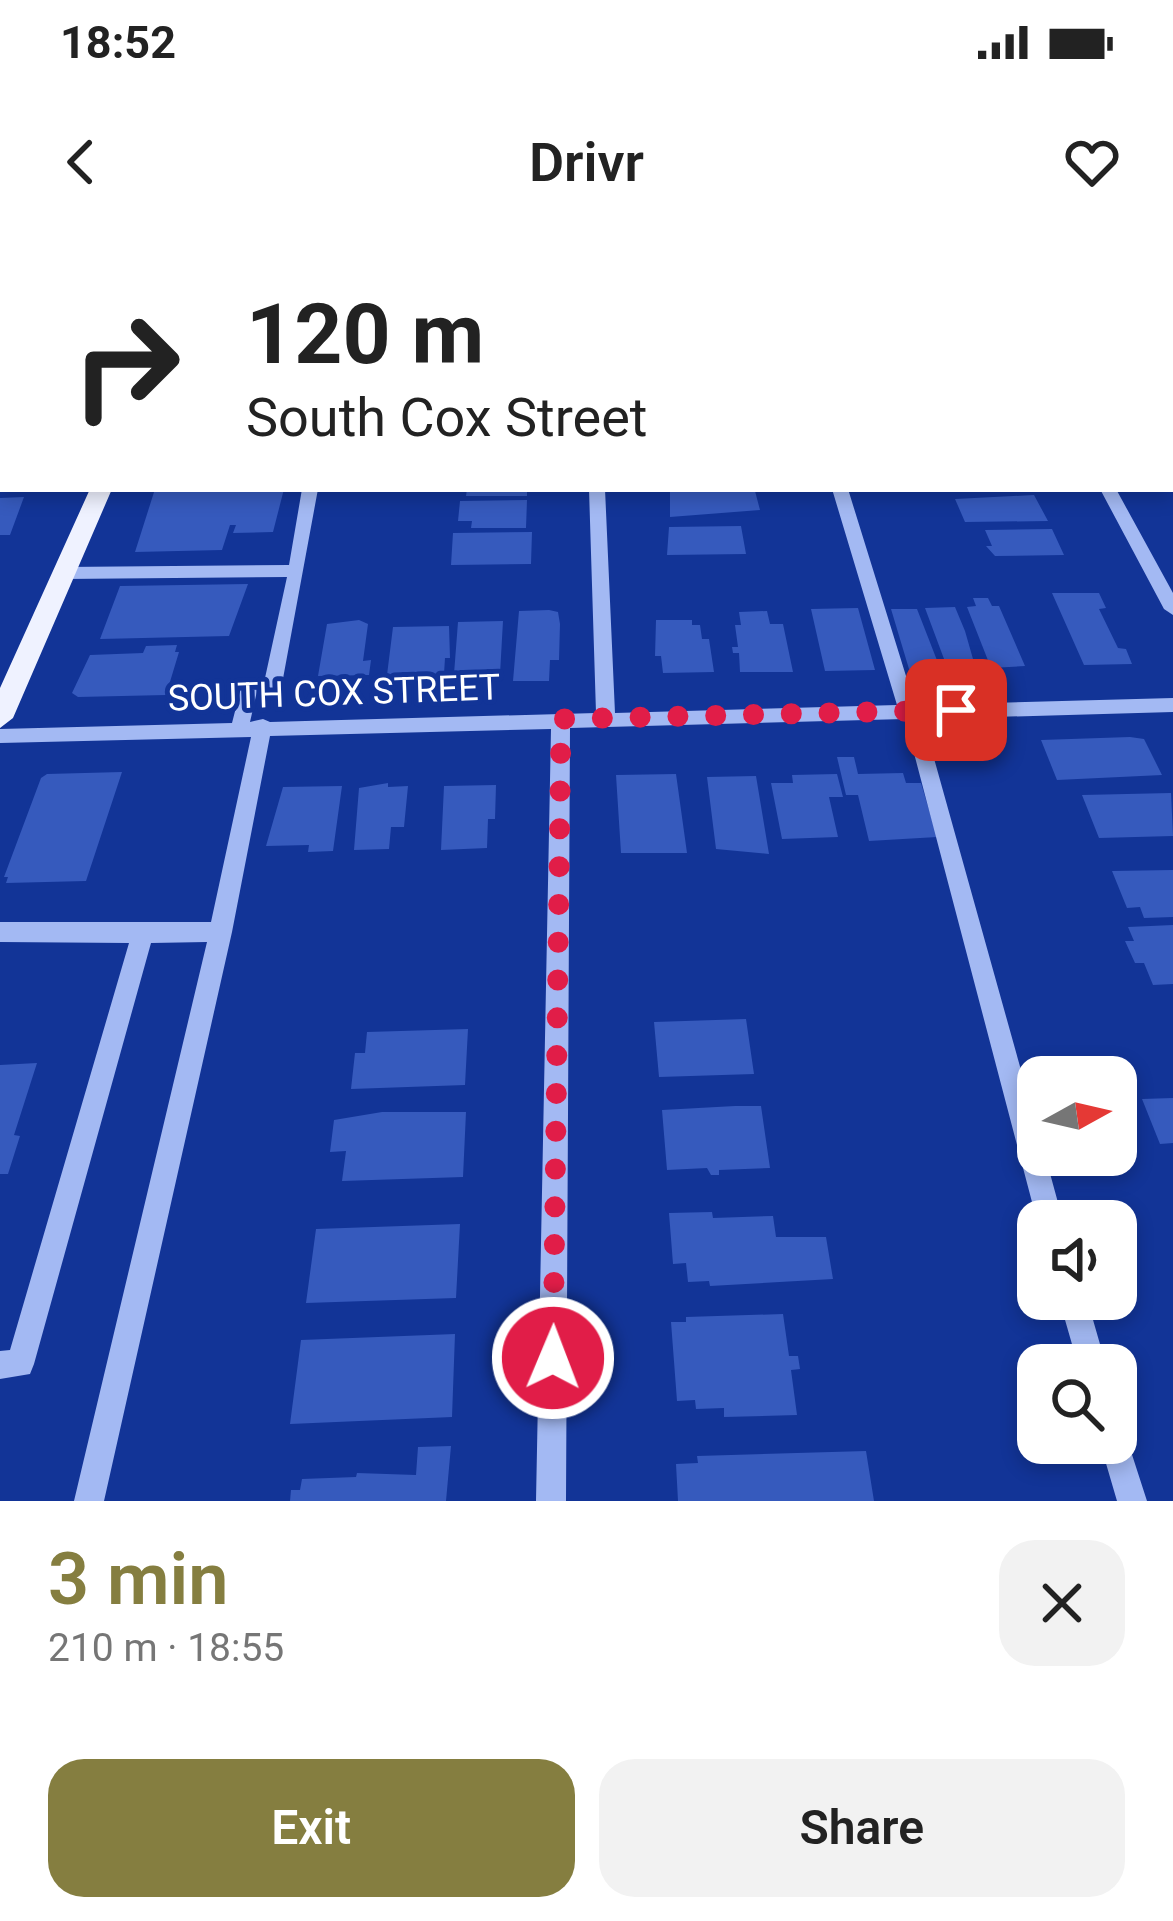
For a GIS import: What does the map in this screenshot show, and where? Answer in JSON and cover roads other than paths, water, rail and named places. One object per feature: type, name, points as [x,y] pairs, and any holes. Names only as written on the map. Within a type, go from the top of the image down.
[{"type":"main road","points":[[0,718],[100,492]]},
{"type":"street","points":[[89,1501],[221,932],[251,726],[249,685],[273,684],[309,492]]},
{"type":"street","points":[[597,492],[606,719]]},
{"type":"street","points":[[841,492],[910,712],[1044,1200]]},
{"type":"street","points":[[1110,492],[1173,609]]},
{"type":"street","points":[[64,573],[296,571]]},
{"type":"street","name":"SOUTH COX STREET","points":[[0,736],[1173,705]]},
{"type":"street","points":[[551,1501],[561,719]]},
{"type":"street","points":[[0,932],[221,932]]},
{"type":"street","points":[[0,1365],[20,1364],[143,933]]},
{"type":"street","points":[[1121,1464],[1132,1501]]}]
